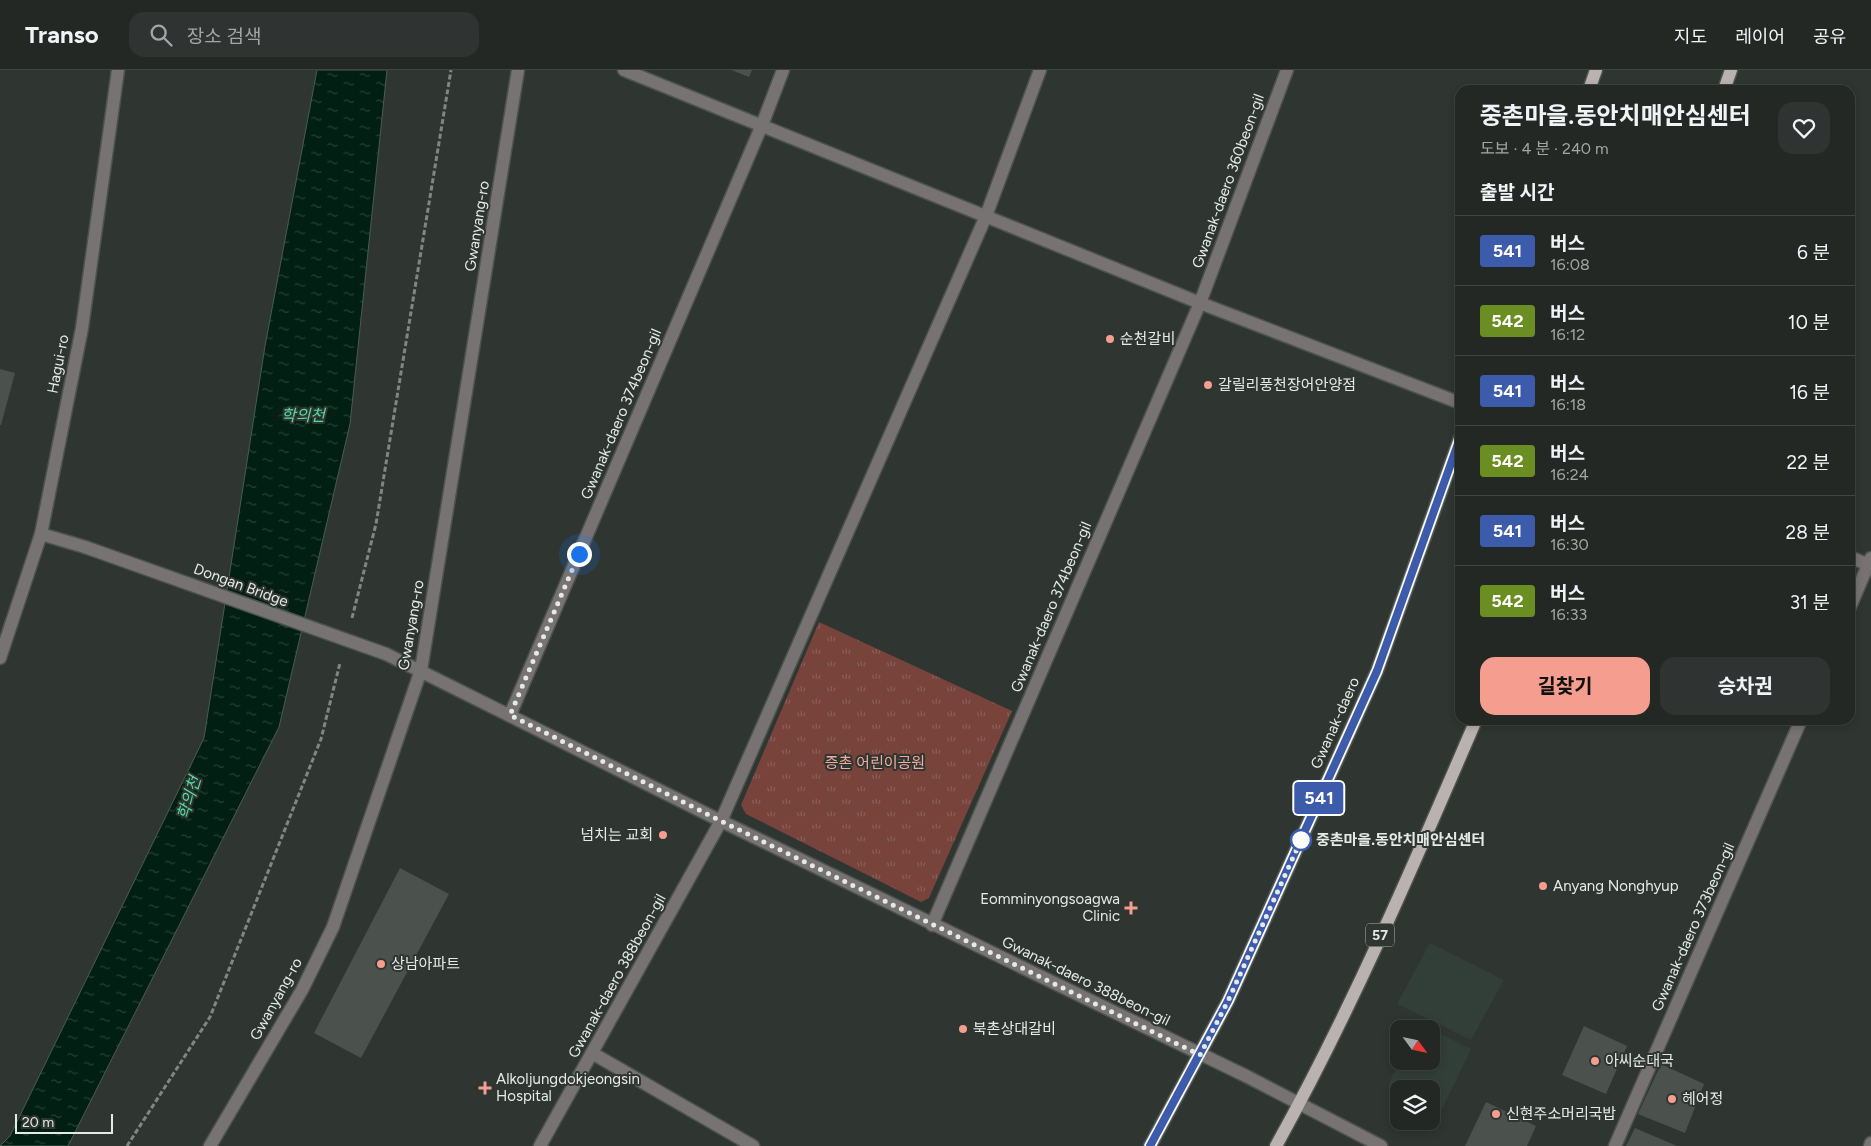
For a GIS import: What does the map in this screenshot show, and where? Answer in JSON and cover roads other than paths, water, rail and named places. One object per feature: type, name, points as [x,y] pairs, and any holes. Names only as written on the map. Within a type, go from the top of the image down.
[{"type":"main road","points":[[1591,85],[1596,70]]},
{"type":"main road","points":[[1726,85],[1731,70]]},
{"type":"main road","name":"Gwanak-daero","points":[[1150,1146],[1232,992],[1377,671],[1455,452]]},
{"type":"main road","name":"57","points":[[1276,1146],[1327,1049],[1415,862],[1474,725]]},
{"type":"street","name":"Hagui-ro","points":[[0,658],[41,534],[82,328],[118,70]]},
{"type":"street","name":"Gwanyang-ro","points":[[210,1146],[302,990],[333,926],[421,670],[518,70]]},
{"type":"street","points":[[624,70],[1200,303],[1455,401]]},
{"type":"street","points":[[762,125],[782,70]]},
{"type":"street","points":[[721,821],[986,216],[1040,70]]},
{"type":"street","name":"Gwanak-daero 360beon-gil","points":[[1200,303],[1287,70]]},
{"type":"street","name":"Gwanak-daero 374beon-gil","points":[[510,715],[762,125]]},
{"type":"street","name":"Gwanak-daero 374beon-gil","points":[[932,925],[1200,303]]},
{"type":"street","name":"Dongan Bridge","points":[[41,534],[86,547],[386,654],[421,670]]},
{"type":"street","points":[[1855,559],[1870,563],[1855,596]]},
{"type":"street","name":"Gwanak-daero 388beon-gil","points":[[421,670],[932,925],[1248,1077],[1381,1146]]},
{"type":"street","name":"Gwanak-daero 373beon-gil","points":[[1615,1146],[1799,725]]},
{"type":"street","name":"Gwanak-daero 388beon-gil","points":[[540,1146],[721,821]]},
{"type":"street","points":[[592,1053],[753,1146]]},
{"type":"water","name":"학의천","points":[[317,70],[387,70],[350,424],[279,727],[68,1146],[0,1146],[10,1136],[204,738],[265,346]]},
{"type":"place","name":"순천갈비","points":[[1110,339]]},
{"type":"place","name":"갈릴리풍천장어안양점","points":[[1208,385]]},
{"type":"place","name":"넘치는 교회","points":[[663,835]]},
{"type":"place","name":"중촌마을.동안치매안심센터","points":[[1301,840]]},
{"type":"place","name":"Anyang Nonghyup","points":[[1543,886]]},
{"type":"place","name":"Eomminyongsoagwa Clinic","points":[[1131,908]]},
{"type":"place","name":"상남아파트","points":[[381,964]]},
{"type":"place","name":"북촌상대갈비","points":[[963,1029]]},
{"type":"place","name":"아씨순대국","points":[[1595,1061]]},
{"type":"place","name":"Alkoljungdokjeongsin Hospital","points":[[485,1088]]},
{"type":"place","name":"헤어정","points":[[1672,1099]]},
{"type":"place","name":"신현주소머리국밥","points":[[1496,1114]]},
{"type":"park label","name":"증촌 어린이공원","points":[[875,763]]}]
